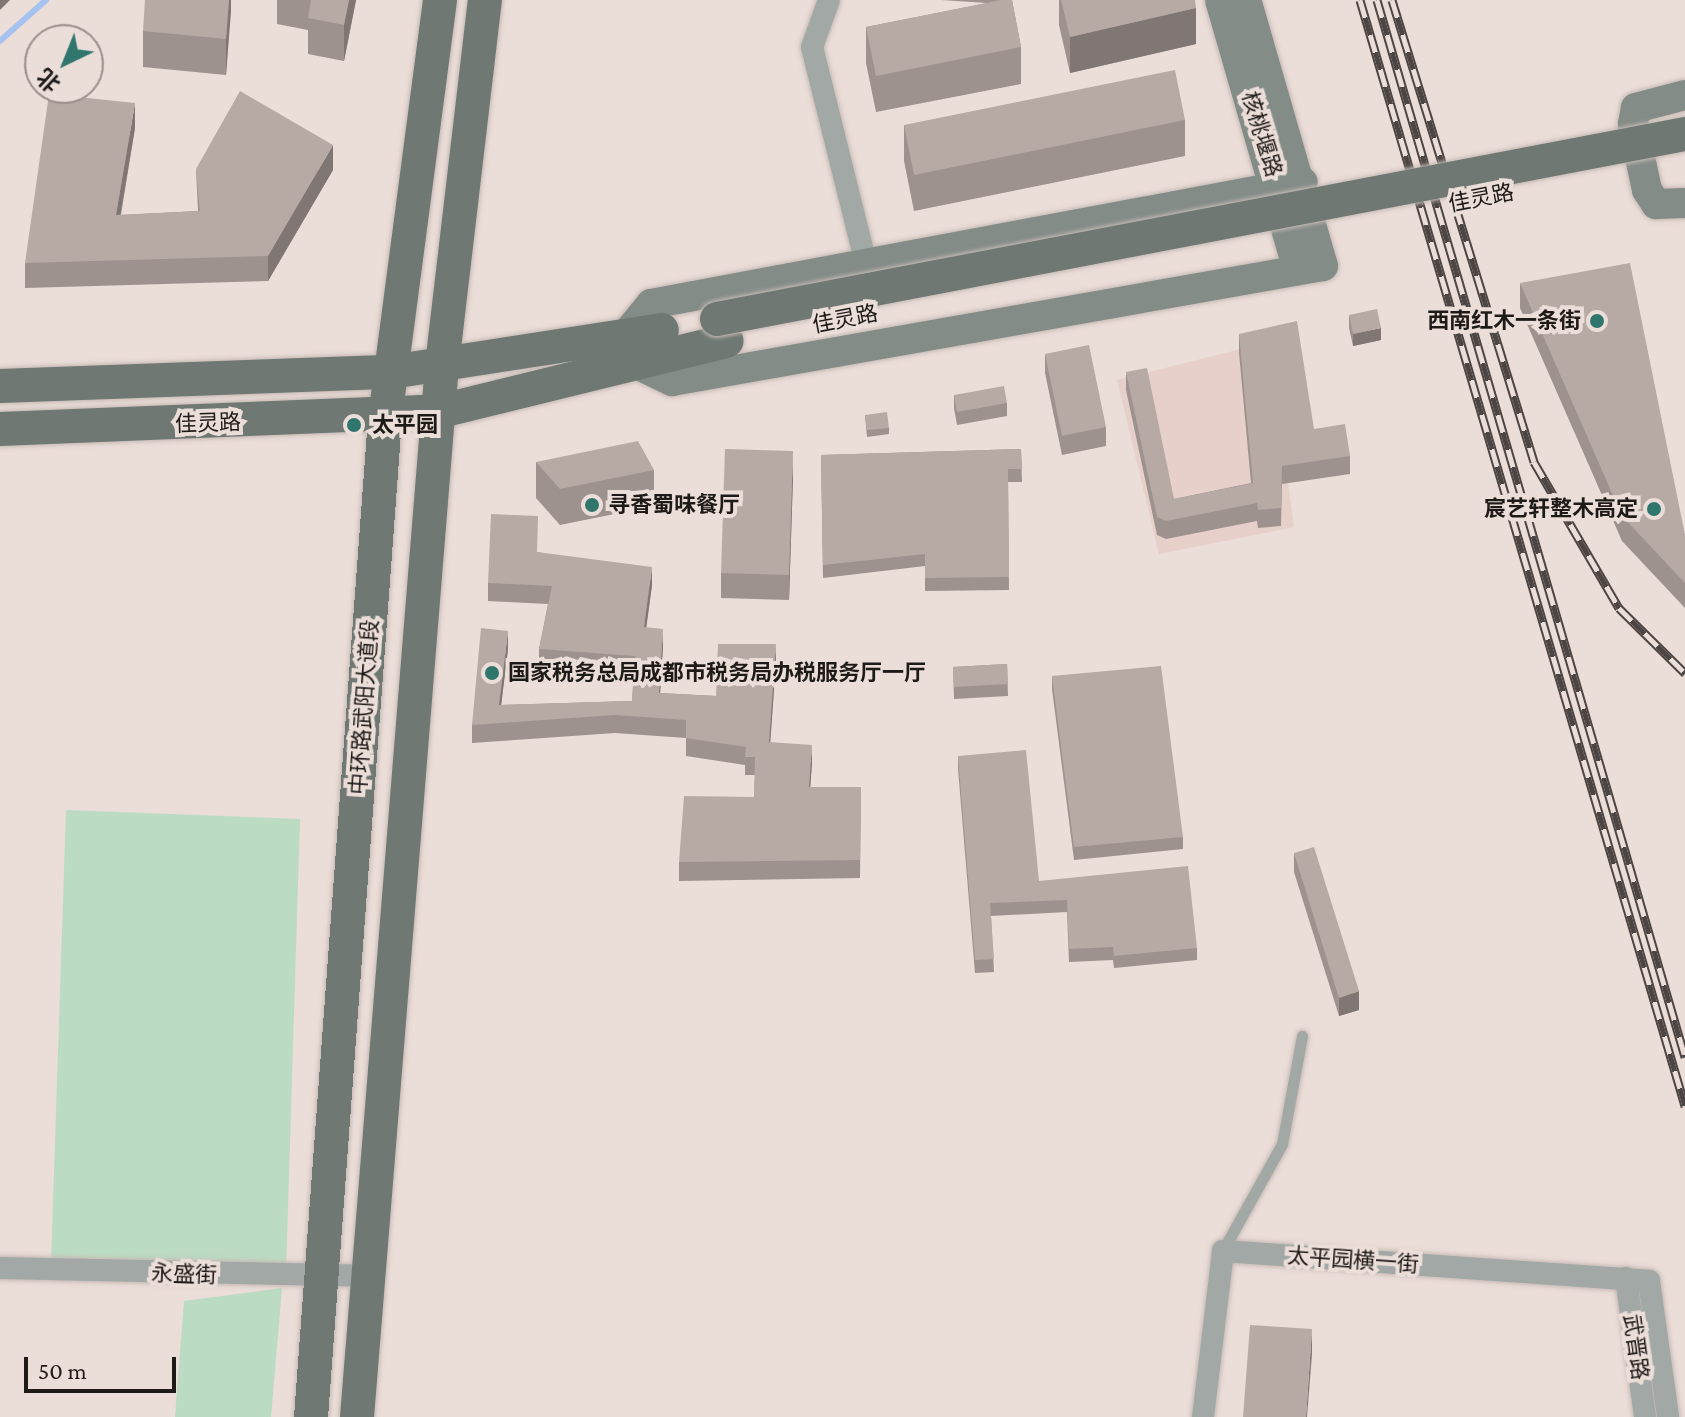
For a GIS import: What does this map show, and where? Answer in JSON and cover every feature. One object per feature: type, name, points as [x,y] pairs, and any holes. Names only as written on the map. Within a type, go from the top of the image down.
[{"type":"main road","name":"中环路武阳大道段","points":[[311,1417],[385,418],[440,0]]},
{"type":"main road","points":[[357,1417],[441,411],[442,365],[485,0]]},
{"type":"main road","name":"佳灵路","points":[[0,386],[391,372],[626,349],[1685,134]]},
{"type":"main road","name":"佳灵路","points":[[722,330],[1685,157]]},
{"type":"main road","name":"佳灵路","points":[[0,429],[385,418],[441,411],[626,349]]},
{"type":"street","points":[[829,0],[812,47],[866,263]]},
{"type":"street","name":"核桃堰路","points":[[1220,0],[1290,184]]},
{"type":"street","points":[[1246,0],[1290,184],[1323,266],[672,381],[626,349],[651,304],[1290,184]]},
{"type":"street","points":[[1685,95],[1636,108],[1633,124],[1647,190],[1656,204],[1685,203]]},
{"type":"street","points":[[1203,1417],[1223,1251]]},
{"type":"street","name":"太平园横一街","points":[[1223,1251],[1649,1281]]},
{"type":"street","name":"永盛街","points":[[0,1268],[322,1278],[369,1276]]},
{"type":"street","name":"武晋路","points":[[1626,1278],[1645,1417]]},
{"type":"street","name":"武晋路","points":[[1649,1281],[1668,1417]]},
{"type":"lane","points":[[1223,1251],[1282,1144],[1302,1036]]},
{"type":"shaded area","points":[[1269,342],[1294,527],[1159,554],[1117,380]]},
{"type":"green space","points":[[66,810],[300,819],[286,1273],[51,1264]]},
{"type":"green space","points":[[282,1288],[271,1417],[175,1417],[184,1301]]},
{"type":"building","points":[[145,0],[229,0],[226,39],[143,31]]},
{"type":"building","points":[[311,0],[349,0],[344,25],[308,18]]},
{"type":"building","points":[[1012,0],[1021,47],[876,76],[866,27]]},
{"type":"building","points":[[1061,0],[1195,0],[1196,8],[1070,37]]},
{"type":"building","points":[[1175,70],[1185,120],[914,175],[904,125]]},
{"type":"building","points":[[240,91],[333,145],[268,256],[25,263],[48,104],[104,104],[104,100],[135,103],[116,215],[200,211],[196,169]]},
{"type":"building","points":[[1630,263],[1685,535],[1685,583],[1622,516],[1520,283]]},
{"type":"building","points":[[1377,309],[1381,328],[1353,334],[1349,315]]},
{"type":"building","points":[[1297,321],[1314,429],[1345,424],[1350,456],[1282,466],[1281,508],[1258,510],[1257,503],[1166,521],[1157,517],[1126,372],[1147,368],[1174,499],[1253,483],[1239,334]]},
{"type":"building","points":[[1089,345],[1106,427],[1062,436],[1045,354]]},
{"type":"building","points":[[1004,386],[1007,403],[957,412],[954,395]]},
{"type":"building","points":[[887,412],[889,428],[867,430],[865,415]]},
{"type":"building","points":[[638,441],[654,470],[560,489],[536,462]]},
{"type":"building","points":[[725,449],[793,451],[789,575],[721,573]]},
{"type":"building","points":[[1021,449],[1022,469],[1008,469],[1009,577],[925,578],[925,554],[823,565],[821,455]]},
{"type":"building","points":[[491,514],[538,516],[537,552],[652,567],[644,627],[663,629],[659,693],[716,696],[718,644],[776,644],[769,742],[812,745],[809,787],[861,787],[860,860],[679,862],[684,796],[754,797],[755,757],[745,757],[746,747],[686,738],[686,720],[615,715],[472,725],[481,628],[508,631],[499,705],[632,701],[635,656],[539,649],[552,586],[488,583]]},
{"type":"building","points":[[1007,664],[1008,684],[954,687],[953,667]]},
{"type":"building","points":[[1161,666],[1183,837],[1074,847],[1052,676]]},
{"type":"building","points":[[1026,750],[1039,881],[1188,866],[1197,948],[1114,956],[1113,947],[1069,949],[1067,900],[990,903],[994,959],[975,960],[958,756]]},
{"type":"building","points":[[1314,847],[1359,991],[1339,998],[1294,853]]},
{"type":"building","points":[[1250,1325],[1312,1329],[1306,1417],[1243,1417]]},
{"type":"waterway","points":[[0,41],[46,0]]},
{"type":"railway","points":[[1360,0],[1685,1106]]},
{"type":"railway","points":[[1377,0],[1685,1057]]},
{"type":"railway","points":[[1392,0],[1534,462],[1619,608],[1685,673]]},
{"type":"place","name":"西南红木一条街","points":[[1597,321]]},
{"type":"place","name":"太平园","points":[[354,425]]},
{"type":"place","name":"寻香蜀味餐厅","points":[[592,505]]},
{"type":"place","name":"宸艺轩整木高定","points":[[1654,509]]},
{"type":"place","name":"国家税务总局成都市税务局办税服务厅一厅","points":[[492,673]]}]
